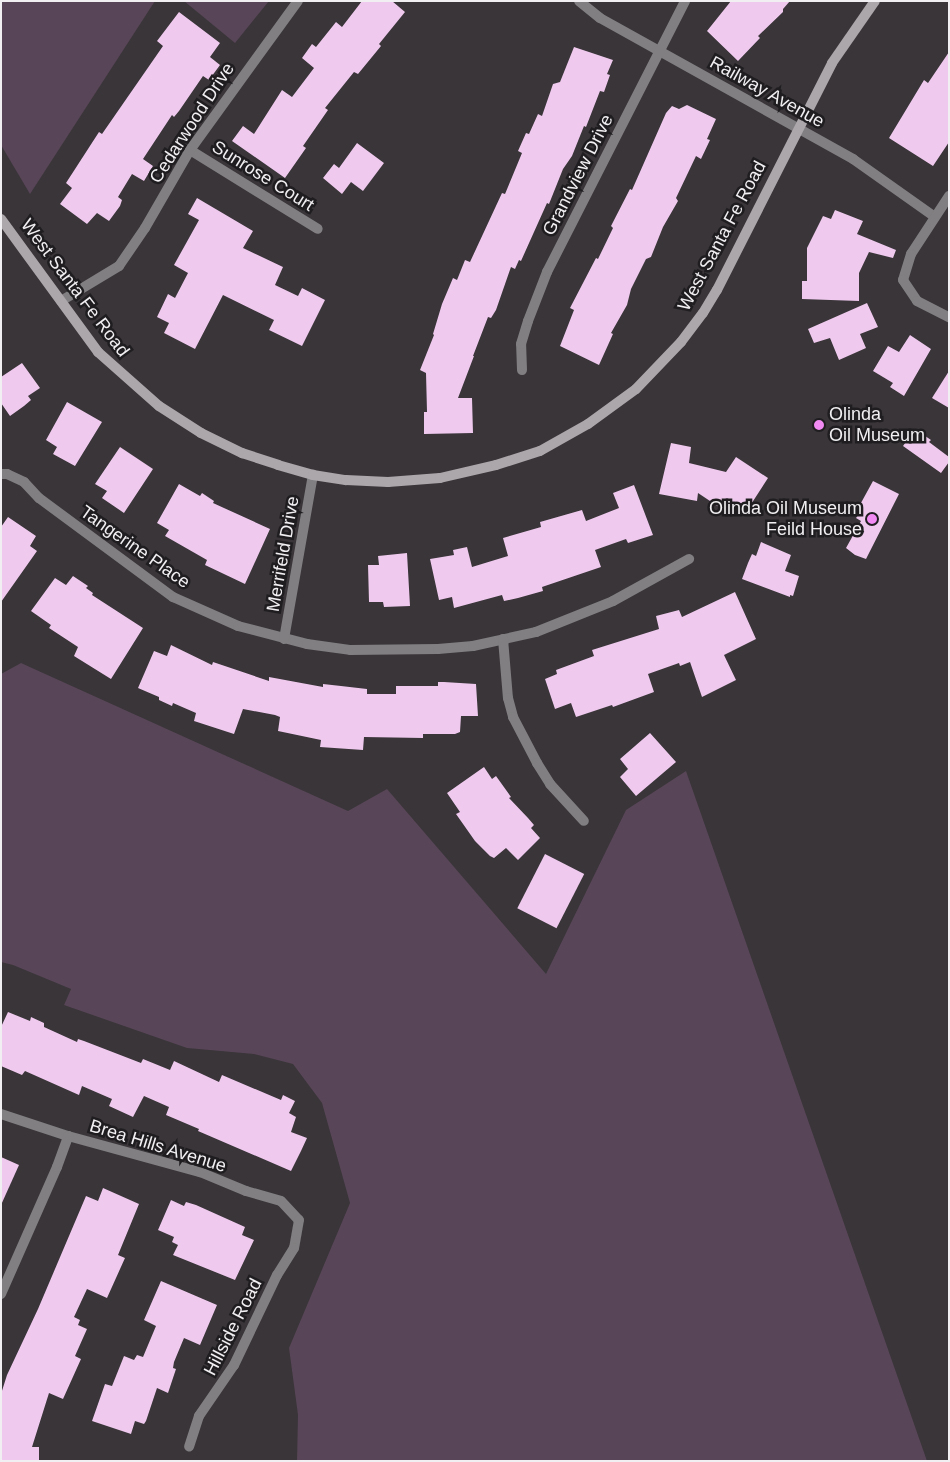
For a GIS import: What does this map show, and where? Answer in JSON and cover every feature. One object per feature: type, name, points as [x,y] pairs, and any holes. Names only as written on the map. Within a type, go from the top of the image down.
[{"type":"street","name":"Cedarwood Drive","points":[[61,301],[120,266],[145,228],[190,150],[298,1]]},
{"type":"street","name":"Railway Avenue","points":[[579,1],[600,18],[853,159],[935,217]]},
{"type":"street","name":"Grandview Drive","points":[[522,370],[521,344],[547,272],[659,50],[686,1]]},
{"type":"street","name":"West Santa Fe Road","points":[[1,218],[98,352],[159,406],[201,433],[242,453],[313,475],[388,482],[440,478],[496,465],[540,451],[588,424],[636,389],[681,342],[703,313],[832,63],[875,1]]},
{"type":"street","name":"Sunrose Court","points":[[190,150],[318,229]]},
{"type":"street","points":[[949,196],[911,254],[903,280],[917,301],[949,317]]},
{"type":"street","name":"Tangerine Place","points":[[1,474],[7,474],[24,482],[39,498],[173,597],[238,626],[284,638],[350,650],[438,650],[473,646],[536,632],[613,601],[689,559]]},
{"type":"street","name":"Merrifeld Drive","points":[[284,638],[313,475]]},
{"type":"street","points":[[503,639],[508,698],[513,717],[550,784],[584,821]]},
{"type":"street","name":"Brea Hills Avenue","points":[[1,1114],[68,1136],[200,1172],[246,1191],[281,1201],[299,1220]]},
{"type":"street","points":[[1,1294],[57,1167],[68,1136]]},
{"type":"street","name":"Hillside Road","points":[[189,1446],[199,1416],[234,1365],[277,1276],[294,1248],[299,1220]]},
{"type":"shaded area","points":[[1,1],[155,1],[30,194],[1,145]]},
{"type":"shaded area","points":[[184,1],[269,1],[235,43]]},
{"type":"shaded area","points":[[21,663],[348,811],[387,789],[546,974],[626,810],[686,771],[927,1461],[297,1461],[298,1415],[289,1348],[350,1203],[322,1103],[293,1064],[254,1054],[187,1048],[64,1005],[71,989],[13,965],[1,962],[1,674]]},
{"type":"building","points":[[362,1],[392,1],[405,12],[358,74],[354,72],[325,108],[328,110],[303,146],[306,148],[285,178],[232,141],[243,126],[254,134],[282,90],[292,97],[314,68],[302,58],[312,44],[316,47],[336,22],[342,27]]},
{"type":"building","points":[[731,1],[790,1],[783,9],[783,12],[758,36],[760,38],[738,61],[707,31]]},
{"type":"building","points":[[179,12],[220,43],[210,57],[220,65],[209,80],[203,76],[179,111],[174,117],[172,115],[143,159],[153,166],[144,181],[132,174],[118,197],[122,200],[120,206],[109,221],[97,213],[87,224],[60,204],[72,188],[66,183],[99,132],[102,134],[163,46],[157,41]]},
{"type":"building","points":[[574,47],[613,60],[607,74],[610,75],[604,92],[600,91],[586,127],[584,126],[572,156],[563,169],[549,204],[547,203],[521,261],[519,260],[515,269],[511,267],[496,310],[491,318],[488,317],[473,356],[458,398],[472,398],[473,433],[424,434],[424,412],[427,412],[426,373],[420,370],[434,335],[442,304],[453,278],[457,280],[465,260],[470,262],[502,193],[505,194],[522,153],[518,151],[526,133],[529,134],[538,114],[542,116],[553,84],[560,82]]},
{"type":"building","points":[[949,52],[949,142],[933,166],[889,138],[924,80],[928,83]]},
{"type":"building","points":[[687,105],[716,119],[707,139],[710,140],[701,159],[696,156],[676,198],[678,201],[663,227],[651,257],[646,259],[631,289],[627,305],[611,333],[613,334],[599,365],[560,346],[574,310],[570,308],[596,258],[598,259],[613,228],[611,226],[630,189],[632,190],[666,113],[672,106],[679,109]]},
{"type":"building","points":[[357,143],[384,163],[363,191],[351,182],[342,194],[323,178],[334,164],[339,168]]},
{"type":"building","points":[[197,198],[253,231],[243,248],[283,267],[275,285],[298,296],[302,288],[325,300],[302,346],[269,330],[274,320],[223,295],[195,349],[164,333],[169,323],[157,317],[168,294],[175,298],[188,273],[174,265],[199,220],[188,214]]},
{"type":"building","points":[[835,210],[863,221],[857,234],[896,250],[893,258],[869,252],[859,273],[859,301],[802,299],[802,281],[807,281],[807,248],[823,216],[831,219]]},
{"type":"building","points":[[867,303],[878,327],[860,334],[866,348],[839,360],[830,338],[814,343],[808,329]]},
{"type":"building","points":[[910,335],[931,349],[904,396],[890,387],[893,383],[873,371],[888,346],[899,352]]},
{"type":"building","points":[[22,363],[40,388],[28,396],[31,400],[10,416],[1,403],[1,377]]},
{"type":"building","points":[[949,371],[949,408],[932,398]]},
{"type":"building","points":[[67,402],[102,422],[75,466],[53,454],[57,447],[46,440]]},
{"type":"building","points":[[915,429],[931,440],[929,442],[949,457],[949,462],[941,473],[903,446]]},
{"type":"building","points":[[671,443],[691,447],[689,463],[726,472],[736,457],[768,478],[746,512],[744,511],[742,514],[732,507],[728,513],[698,493],[697,501],[659,494]]},
{"type":"building","points":[[120,447],[153,469],[124,513],[102,498],[107,491],[95,484]]},
{"type":"building","name":"Olinda Oil Museum Feild House","points":[[873,481],[899,494],[866,559],[855,555],[846,548],[861,521],[856,518],[859,514],[856,512]]},
{"type":"building","points":[[179,484],[200,496],[202,493],[214,501],[213,503],[270,529],[245,584],[205,565],[207,560],[165,536],[169,530],[157,523]]},
{"type":"building","points":[[634,485],[653,535],[628,543],[626,539],[595,550],[601,567],[542,587],[543,591],[504,601],[502,595],[454,608],[452,597],[439,600],[430,559],[454,555],[453,550],[467,547],[472,567],[508,556],[503,538],[541,527],[540,522],[582,510],[586,521],[619,508],[613,493]]},
{"type":"building","points":[[8,517],[36,536],[30,546],[37,551],[1,602],[1,527]]},
{"type":"building","points":[[761,542],[791,555],[785,571],[799,576],[793,596],[790,595],[790,597],[742,579],[752,554],[756,556]]},
{"type":"building","points":[[407,553],[410,606],[384,607],[383,602],[369,602],[368,565],[379,565],[378,556]]},
{"type":"building","points":[[73,576],[88,586],[86,588],[93,593],[92,595],[143,628],[111,679],[74,656],[78,647],[49,628],[51,625],[31,611],[55,578],[66,585]]},
{"type":"building","points":[[735,592],[756,639],[724,655],[736,680],[702,697],[690,662],[680,666],[679,663],[648,674],[654,692],[613,707],[612,705],[576,717],[571,703],[555,709],[545,679],[557,674],[556,670],[594,656],[592,650],[659,629],[656,616],[679,610],[682,617]]},
{"type":"building","points":[[171,645],[212,665],[213,662],[269,681],[269,677],[323,687],[323,684],[367,689],[367,694],[396,694],[396,686],[438,686],[438,682],[476,684],[478,716],[461,716],[460,732],[455,734],[423,734],[423,738],[364,737],[363,750],[320,747],[321,740],[278,731],[280,717],[243,709],[234,734],[194,721],[196,713],[173,703],[172,706],[159,700],[159,697],[138,688],[154,651],[167,656]]},
{"type":"building","points":[[650,733],[676,762],[636,796],[620,777],[628,769],[620,759]]},
{"type":"building","points":[[484,767],[492,779],[496,776],[511,797],[509,798],[534,825],[531,828],[540,838],[518,860],[506,848],[494,858],[490,856],[475,841],[456,814],[460,812],[447,793]]},
{"type":"building","points":[[545,854],[584,874],[557,928],[517,908]]},
{"type":"building","points":[[8,1012],[30,1021],[31,1017],[44,1023],[44,1027],[77,1042],[78,1039],[141,1063],[143,1059],[170,1070],[174,1061],[219,1082],[222,1075],[281,1100],[283,1095],[295,1101],[289,1113],[296,1117],[291,1132],[307,1138],[291,1171],[198,1131],[199,1129],[166,1115],[169,1107],[144,1096],[133,1117],[109,1106],[112,1099],[82,1086],[79,1095],[25,1071],[22,1075],[1,1066],[1,1027]]},
{"type":"building","points":[[1,1157],[19,1165],[1,1205]]},
{"type":"building","points":[[103,1188],[139,1204],[118,1255],[125,1258],[107,1298],[87,1289],[74,1317],[80,1320],[78,1325],[87,1329],[75,1356],[81,1359],[63,1399],[49,1393],[32,1447],[39,1447],[39,1460],[1,1461],[1,1394],[7,1375],[38,1309],[86,1196],[98,1201]]},
{"type":"building","points":[[171,1200],[184,1206],[186,1202],[196,1205],[245,1227],[242,1235],[254,1240],[235,1280],[173,1255],[178,1245],[172,1242],[174,1237],[158,1230]]},
{"type":"building","points":[[161,1281],[217,1305],[200,1345],[184,1338],[174,1362],[173,1368],[176,1369],[168,1393],[157,1388],[146,1421],[144,1424],[135,1421],[131,1434],[92,1421],[105,1384],[112,1386],[124,1356],[134,1360],[137,1355],[143,1357],[156,1326],[144,1320]]},
{"type":"place","name":"Olinda Oil Museum","points":[[819,425]]},
{"type":"place","name":"Olinda Oil Museum Feild House","points":[[872,519]]}]
